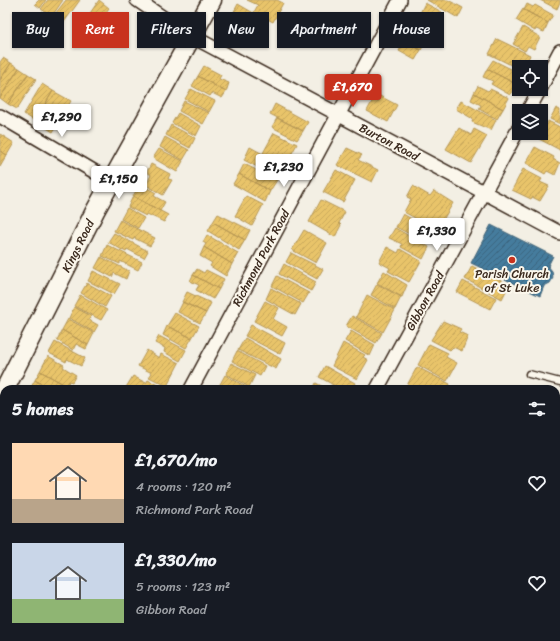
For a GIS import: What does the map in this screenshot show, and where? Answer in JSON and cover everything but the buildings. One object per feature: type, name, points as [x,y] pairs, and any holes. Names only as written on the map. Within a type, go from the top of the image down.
[{"type":"street","name":"Burton Road","points":[[137,0],[155,12]]},
{"type":"street","name":"Kings Road","points":[[205,12],[212,0]]},
{"type":"street","name":"Richmond Park Road","points":[[193,385],[400,0]]},
{"type":"street","name":"Burton Road","points":[[206,43],[560,233]]},
{"type":"street","name":"Kings Road","points":[[7,385],[95,212],[185,48]]},
{"type":"street","points":[[548,73],[560,51]]},
{"type":"street","points":[[0,116],[112,182]]},
{"type":"street","name":"Gibbon Road","points":[[379,385],[512,140]]},
{"type":"lane","points":[[529,374],[560,382]]},
{"type":"place","name":"Parish Church of St Luke","points":[[512,260]]}]
